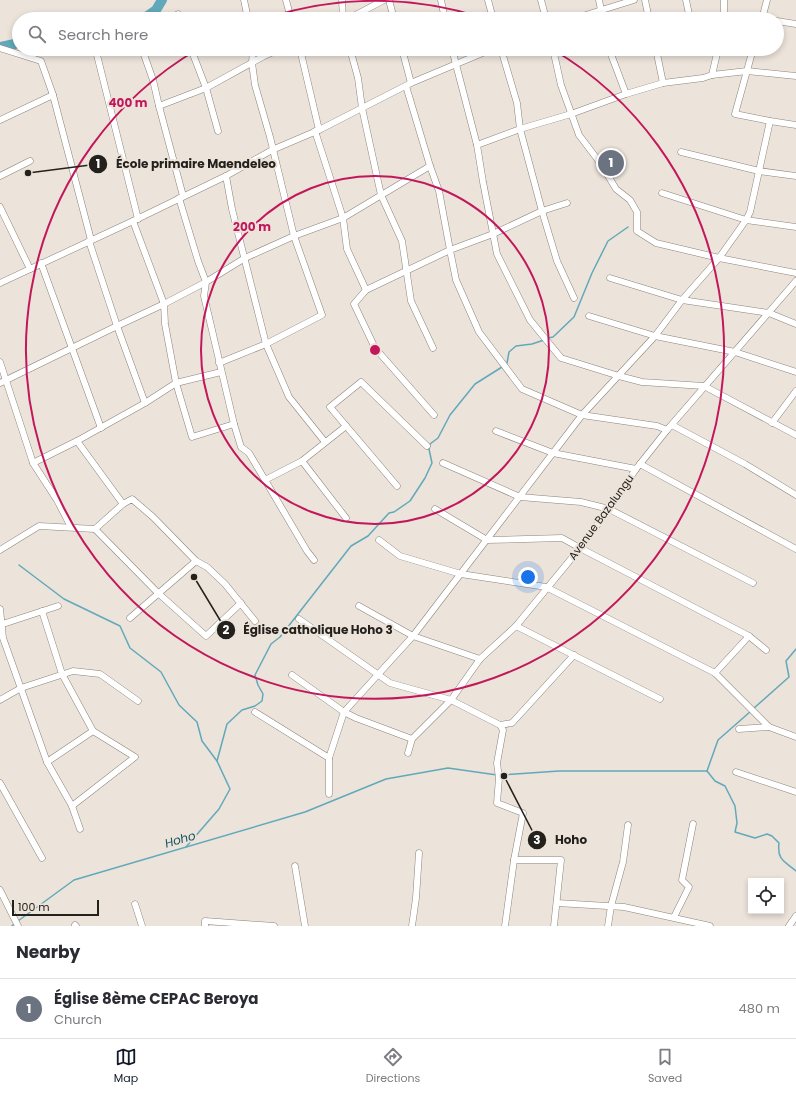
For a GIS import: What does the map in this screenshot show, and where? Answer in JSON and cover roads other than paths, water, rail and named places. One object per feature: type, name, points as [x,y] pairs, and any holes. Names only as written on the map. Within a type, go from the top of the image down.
[{"type":"street","points":[[244,0],[247,12]]},
{"type":"street","points":[[286,0],[289,12]]},
{"type":"street","points":[[342,0],[343,12]]},
{"type":"street","points":[[361,12],[384,0]]},
{"type":"street","points":[[389,0],[392,12]]},
{"type":"street","points":[[441,0],[444,12]]},
{"type":"street","points":[[488,0],[491,12]]},
{"type":"street","points":[[541,0],[544,12]]},
{"type":"street","points":[[598,11],[599,0]]},
{"type":"street","points":[[595,12],[634,0]]},
{"type":"street","points":[[645,0],[648,12]]},
{"type":"street","points":[[686,0],[689,12]]},
{"type":"street","points":[[724,0],[724,12]]},
{"type":"street","points":[[764,12],[767,0]]},
{"type":"street","points":[[784,22],[796,24]]},
{"type":"street","points":[[0,48],[12,52]]},
{"type":"street","points":[[25,56],[41,61],[53,95],[90,241],[117,326],[145,404]]},
{"type":"street","points":[[97,56],[135,220],[164,304],[165,324],[176,383],[192,437],[234,424]]},
{"type":"street","points":[[144,56],[153,80],[198,261],[206,282],[204,296],[221,372],[241,447],[249,453],[307,551],[314,560]]},
{"type":"street","points":[[194,56],[206,88],[218,131]]},
{"type":"street","points":[[219,363],[266,344],[322,315],[294,236],[255,85],[252,56]]},
{"type":"street","points":[[159,106],[206,88],[264,56]]},
{"type":"street","points":[[301,56],[317,130],[343,218],[347,249],[366,290]]},
{"type":"street","points":[[352,56],[358,78],[362,108],[381,195],[402,241],[411,301],[433,348]]},
{"type":"street","points":[[403,56],[409,85],[430,166],[439,191],[456,280],[479,332],[522,389],[582,416],[670,428],[744,464],[796,495]]},
{"type":"street","points":[[453,56],[477,145],[497,254],[530,320],[561,358],[642,382],[704,386],[796,436]]},
{"type":"street","points":[[0,283],[226,176],[272,150],[317,130],[409,85],[475,56]]},
{"type":"street","points":[[503,56],[517,102],[520,129],[542,211],[557,261],[574,298]]},
{"type":"street","points":[[555,56],[561,85],[579,135],[601,164],[616,189],[630,200],[637,212],[637,231],[656,243],[719,258],[796,273]]},
{"type":"street","points":[[612,56],[626,94]]},
{"type":"street","points":[[657,56],[663,83]]},
{"type":"street","points":[[712,75],[716,56]]},
{"type":"street","points":[[751,56],[735,114],[796,125]]},
{"type":"street","points":[[477,145],[520,129],[571,114],[626,94],[663,83],[747,71],[796,76]]},
{"type":"street","points":[[0,120],[53,95]]},
{"type":"street","points":[[329,794],[329,758],[344,712],[413,636],[582,416],[655,336],[682,300],[719,258],[746,220],[750,212],[770,121]]},
{"type":"street","points":[[681,152],[759,171],[796,176]]},
{"type":"street","points":[[0,176],[30,161]]},
{"type":"street","points":[[0,383],[164,304],[206,282],[245,258],[294,236],[343,218],[430,166]]},
{"type":"street","points":[[226,176],[232,208],[266,344],[289,397],[325,442]]},
{"type":"street","points":[[662,193],[746,220],[796,227]]},
{"type":"street","points":[[434,415],[374,348],[354,304],[366,290],[450,250],[493,234],[542,211],[567,203]]},
{"type":"street","points":[[0,207],[30,269]]},
{"type":"street","points":[[41,263],[101,428]]},
{"type":"street","points":[[610,278],[682,300],[768,313],[796,324]]},
{"type":"street","name":"Avenue Bazalungu","points":[[408,752],[412,739],[451,700],[480,659],[516,626],[580,548],[638,467],[704,386],[796,281]]},
{"type":"street","points":[[589,316],[655,336],[735,352],[796,372]]},
{"type":"street","points":[[0,362],[33,464],[57,500],[71,527]]},
{"type":"street","points":[[33,464],[145,404],[176,383],[221,372]]},
{"type":"street","points":[[397,486],[330,407],[361,382],[427,446]]},
{"type":"street","points":[[772,423],[796,391]]},
{"type":"street","points":[[265,480],[302,460],[346,426]]},
{"type":"street","points":[[496,431],[554,453],[638,467],[796,549]]},
{"type":"street","points":[[77,441],[123,504]]},
{"type":"street","points":[[302,460],[346,518]]},
{"type":"street","points":[[443,463],[520,497],[581,502],[609,509],[753,582]]},
{"type":"street","points":[[0,550],[39,526],[94,528],[123,504],[132,499],[153,517],[196,561],[207,567],[225,584],[255,621]]},
{"type":"street","points":[[435,509],[487,540],[562,538],[749,636],[766,650]]},
{"type":"street","points":[[94,528],[158,593],[206,636],[241,603]]},
{"type":"street","points":[[379,540],[400,556],[461,574],[546,588],[715,673],[769,727]]},
{"type":"street","points":[[130,618],[196,561]]},
{"type":"street","points":[[0,625],[58,606]]},
{"type":"street","points":[[359,606],[413,636],[480,659]]},
{"type":"street","points":[[0,609],[0,625],[3,638],[47,762],[72,806],[80,829]]},
{"type":"street","points":[[42,611],[62,674],[93,731],[135,757],[72,806]]},
{"type":"street","points":[[300,619],[390,683],[451,700],[500,725],[503,730],[497,763],[500,776],[497,803],[523,813],[514,860],[505,926]]},
{"type":"street","points":[[516,626],[660,699]]},
{"type":"street","points":[[715,673],[749,636]]},
{"type":"street","points":[[500,725],[512,723],[574,655]]},
{"type":"street","points":[[0,700],[21,688],[73,671],[100,674],[138,702]]},
{"type":"street","points":[[292,675],[344,712],[412,739]]},
{"type":"street","points":[[255,712],[329,758]]},
{"type":"street","points":[[739,729],[769,727],[796,737]]},
{"type":"street","points":[[47,762],[93,731]]},
{"type":"street","points":[[736,772],[796,792]]},
{"type":"street","points":[[0,783],[42,858]]},
{"type":"street","points":[[677,926],[676,918],[689,887],[682,880],[693,824]]},
{"type":"street","points":[[608,926],[611,906],[623,862],[628,825]]},
{"type":"street","points":[[412,926],[416,898],[418,853]]},
{"type":"street","points":[[514,860],[561,860],[554,926]]},
{"type":"street","points":[[295,866],[305,926]]},
{"type":"street","points":[[0,890],[18,926]]},
{"type":"street","points":[[557,903],[624,907],[710,926]]},
{"type":"street","points":[[135,904],[142,926]]},
{"type":"street","points":[[789,926],[796,916]]},
{"type":"street","points":[[205,926],[205,921],[274,926]]},
{"type":"waterway","points":[[153,12],[162,0]]},
{"type":"waterway","points":[[0,47],[12,44]]},
{"type":"waterway","points":[[548,338],[553,337],[574,317],[592,273],[608,241],[628,227]]},
{"type":"waterway","points":[[505,365],[507,363],[509,352],[516,346],[532,344],[544,340]]},
{"type":"waterway","points":[[217,761],[227,724],[242,710],[255,706],[262,701],[263,694],[255,675],[271,644],[280,637],[351,546],[368,536],[389,513],[394,512],[410,501],[425,478],[432,463],[429,449],[430,444],[438,438],[450,415],[475,384],[502,367]]},
{"type":"waterway","points":[[19,565],[64,599],[120,626],[130,648],[161,672],[179,705],[197,722],[202,741],[217,761],[230,789],[219,809],[186,847]]},
{"type":"waterway","points":[[754,708],[789,677],[786,661],[796,649]]},
{"type":"waterway","points":[[707,771],[718,740],[751,711]]},
{"type":"waterway","name":"Hoho","points":[[18,921],[74,880],[305,812],[386,779],[448,768],[497,775]]},
{"type":"waterway","name":"Hoho","points":[[501,775],[559,771],[707,771],[715,781],[725,786],[735,806],[737,823],[735,832],[755,838],[767,834],[772,836],[779,843],[779,853],[782,860],[796,871]]},
{"type":"waterway","name":"Hoho","points":[[12,926],[15,923]]},
{"type":"place","name":"Église 8ème CEPAC Beroya","points":[[611,163]]},
{"type":"place","name":"École primaire Maendeleo","points":[[28,173]]},
{"type":"place","name":"Église catholique Hoho 3","points":[[194,577]]},
{"type":"place","name":"Hoho","points":[[504,776]]}]
